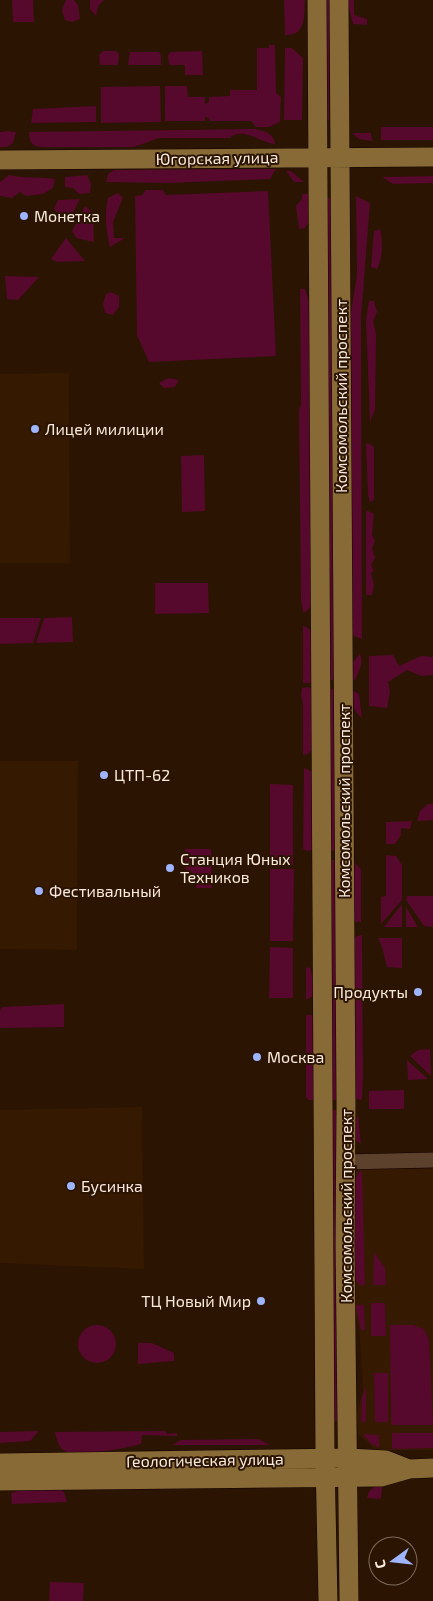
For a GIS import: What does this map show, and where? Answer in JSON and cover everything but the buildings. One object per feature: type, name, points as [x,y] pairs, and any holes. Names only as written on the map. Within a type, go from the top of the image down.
[{"type":"main road","name":"Комсомольский проспект","points":[[317,0],[325,1478],[328,1601]]},
{"type":"main road","name":"Комсомольский проспект","points":[[338,0],[345,1162],[350,1601]]},
{"type":"main road","name":"Югорская улица","points":[[0,160],[433,156]]},
{"type":"main road","name":"Геологическая улица","points":[[0,1462],[349,1458],[386,1460],[409,1469]]},
{"type":"main road","name":"Геологическая улица","points":[[0,1481],[349,1478],[380,1477],[409,1469],[433,1468]]},
{"type":"street","points":[[345,1162],[433,1160]]},
{"type":"shaded area","points":[[12,0],[33,0],[34,22],[13,22]]},
{"type":"shaded area","points":[[66,0],[74,0],[78,5],[80,19],[72,22],[65,20],[62,10]]},
{"type":"shaded area","points":[[90,0],[104,0],[98,6],[96,16],[90,9]]},
{"type":"shaded area","points":[[284,0],[305,0],[300,29],[292,34],[285,35]]},
{"type":"shaded area","points":[[324,0],[329,0],[329,120],[325,120]]},
{"type":"shaded area","points":[[347,0],[354,0],[354,15],[367,19],[367,25],[353,24]]},
{"type":"shaded area","points":[[269,45],[275,45],[276,93],[281,97],[280,122],[269,127],[256,127],[251,121],[210,121],[209,118],[205,117],[205,121],[165,121],[165,86],[187,86],[188,97],[205,97],[205,104],[209,102],[209,97],[230,96],[230,90],[257,90],[257,48],[269,48]]},
{"type":"shaded area","points":[[285,48],[292,48],[303,58],[302,120],[284,120]]},
{"type":"shaded area","points":[[103,51],[116,51],[119,54],[118,65],[100,65],[99,55]]},
{"type":"shaded area","points":[[202,51],[203,75],[185,75],[185,65],[169,65],[168,55],[171,52]]},
{"type":"shaded area","points":[[130,52],[159,52],[161,65],[128,65]]},
{"type":"shaded area","points":[[160,86],[161,122],[101,123],[101,87]]},
{"type":"shaded area","points":[[96,106],[96,122],[31,123],[33,109]]},
{"type":"shaded area","points":[[381,127],[433,127],[433,140],[381,140]]},
{"type":"shaded area","points":[[254,129],[264,131],[273,137],[275,144],[246,134],[240,134],[230,138],[159,138],[134,147],[42,147],[35,146],[30,141],[29,132]]},
{"type":"shaded area","points":[[0,132],[16,132],[13,143],[7,147],[0,147]]},
{"type":"shaded area","points":[[352,133],[371,133],[372,141],[359,139]]},
{"type":"shaded area","points":[[276,169],[270,179],[169,183],[106,182],[108,174],[114,170]]},
{"type":"shaded area","points":[[286,171],[291,171],[304,182],[294,182]]},
{"type":"shaded area","points":[[9,175],[55,179],[53,188],[43,194],[26,196],[20,192],[12,198],[0,196],[0,182]]},
{"type":"shaded area","points":[[87,175],[91,184],[90,193],[79,194],[73,188],[65,187],[65,177]]},
{"type":"shaded area","points":[[433,176],[433,183],[393,184],[382,177]]},
{"type":"shaded area","points":[[146,190],[163,190],[166,195],[268,191],[276,356],[149,362],[137,335],[135,196],[142,195]]},
{"type":"shaded area","points":[[118,193],[123,198],[113,222],[114,238],[125,238],[110,247],[107,235],[106,211],[108,198]]},
{"type":"shaded area","points":[[302,194],[309,194],[308,223],[305,228],[299,229],[296,206],[302,199]]},
{"type":"shaded area","points":[[356,196],[370,203],[361,318],[362,639],[354,636],[350,630],[349,324],[357,275]]},
{"type":"shaded area","points":[[326,198],[334,198],[335,680],[329,680]]},
{"type":"shaded area","points":[[80,199],[67,224],[54,209],[58,200]]},
{"type":"shaded area","points":[[85,206],[93,213],[94,242],[76,238],[72,231]]},
{"type":"shaded area","points":[[380,229],[382,249],[377,269],[371,267],[374,231]]},
{"type":"shaded area","points":[[66,238],[85,261],[57,262],[51,259]]},
{"type":"shaded area","points":[[5,276],[39,277],[18,300],[7,299]]},
{"type":"shaded area","points":[[300,289],[305,289],[311,308],[311,606],[306,612],[303,612],[301,600]]},
{"type":"shaded area","points":[[110,292],[119,296],[119,307],[113,315],[105,313],[103,304],[106,294]]},
{"type":"shaded area","points":[[369,301],[374,301],[377,312],[373,321],[376,334],[375,410],[370,422],[366,320]]},
{"type":"shaded area","name":"Лицей милиции","points":[[69,373],[70,563],[0,563],[0,374]]},
{"type":"shaded area","points":[[168,378],[179,380],[175,387],[164,388],[159,383]]},
{"type":"shaded area","points":[[366,443],[374,448],[374,500],[370,502],[368,495]]},
{"type":"shaded area","points":[[204,455],[205,511],[182,512],[181,456]]},
{"type":"shaded area","points":[[366,510],[374,514],[372,535],[375,541],[372,548],[375,558],[371,565],[374,571],[371,573],[374,585],[372,595],[366,595]]},
{"type":"shaded area","points":[[155,583],[208,583],[209,613],[155,614]]},
{"type":"shaded area","points":[[72,617],[73,642],[36,643],[44,618]]},
{"type":"shaded area","points":[[0,618],[41,618],[33,643],[0,644]]},
{"type":"shaded area","points":[[303,625],[312,631],[313,683],[303,683]]},
{"type":"shaded area","points":[[360,654],[360,667],[355,680],[351,681],[352,663]]},
{"type":"shaded area","points":[[393,655],[399,666],[421,656],[433,657],[433,675],[421,676],[407,670],[388,682],[390,692],[387,708],[369,706],[369,656]]},
{"type":"shaded area","points":[[308,687],[313,689],[313,748],[308,754],[303,755],[303,703],[301,696],[302,688]]},
{"type":"shaded area","points":[[329,689],[335,689],[335,851],[330,851]]},
{"type":"shaded area","points":[[352,690],[359,694],[362,718],[353,706]]},
{"type":"shaded area","name":"Фестивальный","points":[[0,761],[78,761],[77,950],[0,949]]},
{"type":"shaded area","points":[[304,768],[311,771],[314,776],[314,850],[307,851],[303,849]]},
{"type":"shaded area","points":[[270,784],[293,785],[293,865],[270,865]]},
{"type":"shaded area","points":[[428,804],[433,804],[433,820],[417,821],[420,811]]},
{"type":"shaded area","points":[[412,821],[410,829],[401,828],[401,835],[395,844],[386,844],[386,822]]},
{"type":"shaded area","points":[[185,849],[211,849],[212,888],[196,888],[196,882],[186,882]]},
{"type":"shaded area","points":[[386,855],[396,856],[402,865],[402,900],[381,924],[381,897],[386,896]]},
{"type":"shaded area","points":[[351,859],[361,869],[361,922],[356,922],[351,917]]},
{"type":"shaded area","points":[[331,860],[336,860],[337,1100],[332,1100]]},
{"type":"shaded area","points":[[270,869],[294,869],[293,941],[270,941]]},
{"type":"shaded area","points":[[407,896],[433,896],[433,927],[424,926],[406,900]]},
{"type":"shaded area","points":[[402,904],[402,927],[384,927]]},
{"type":"shaded area","points":[[406,907],[418,927],[406,927]]},
{"type":"shaded area","points":[[362,935],[362,1100],[353,1098],[352,941],[357,936]]},
{"type":"shaded area","points":[[378,938],[402,938],[402,968],[387,967]]},
{"type":"shaded area","points":[[270,947],[293,948],[293,998],[269,998]]},
{"type":"shaded area","points":[[306,967],[310,968],[315,985],[315,995],[306,1000]]},
{"type":"shaded area","points":[[64,1004],[64,1027],[0,1028],[0,1011],[2,1007]]},
{"type":"shaded area","points":[[306,1015],[312,1015],[316,1020],[316,1100],[309,1100],[306,1097]]},
{"type":"shaded area","points":[[430,1049],[431,1076],[410,1056],[418,1050]]},
{"type":"shaded area","points":[[407,1060],[428,1079],[408,1080]]},
{"type":"shaded area","points":[[404,1090],[404,1109],[369,1109],[369,1091]]},
{"type":"shaded area","name":"Бусинка","points":[[142,1107],[144,1269],[0,1263],[0,1110]]},
{"type":"shaded area","points":[[332,1110],[337,1110],[338,1421],[334,1421]]},
{"type":"shaded area","points":[[358,1115],[361,1144],[354,1139],[354,1125]]},
{"type":"shaded area","points":[[362,1169],[433,1169],[433,1450],[375,1450],[358,1434],[357,1411],[363,1391],[359,1326],[353,1308],[352,1177],[355,1171]]},
{"type":"shaded area","points":[[362,1169],[365,1285],[359,1285],[354,1277],[353,1181]]},
{"type":"shaded area","points":[[374,1252],[385,1268],[386,1285],[373,1285]]},
{"type":"shaded area","points":[[371,1303],[385,1303],[386,1336],[371,1336]]},
{"type":"shaded area","points":[[355,1305],[364,1305],[365,1330],[361,1330]]},
{"type":"shaded area","points":[[97,1325],[111,1330],[116,1344],[111,1358],[97,1363],[83,1358],[78,1344],[83,1330]]},
{"type":"shaded area","points":[[390,1325],[413,1325],[424,1329],[429,1340],[433,1425],[391,1425]]},
{"type":"shaded area","points":[[138,1343],[152,1343],[174,1353],[174,1361],[138,1364]]},
{"type":"shaded area","points":[[374,1373],[388,1373],[388,1422],[375,1422]]},
{"type":"shaded area","points":[[366,1386],[366,1422],[361,1422],[362,1398]]},
{"type":"shaded area","points":[[39,1431],[30,1441],[0,1443],[0,1432]]},
{"type":"shaded area","points":[[165,1431],[167,1434],[177,1433],[177,1436],[142,1435],[141,1444],[90,1453],[63,1450],[55,1432]]},
{"type":"shaded area","points":[[392,1433],[433,1433],[433,1448],[392,1449]]},
{"type":"shaded area","points":[[363,1434],[379,1435],[379,1448],[370,1443]]},
{"type":"shaded area","points":[[258,1439],[270,1445],[172,1445],[181,1440]]},
{"type":"shaded area","points":[[375,1487],[382,1487],[381,1499],[367,1498],[369,1491]]},
{"type":"shaded area","points":[[30,1488],[60,1489],[64,1492],[67,1502],[12,1504],[11,1493]]},
{"type":"shaded area","points":[[50,1582],[84,1583],[83,1601],[49,1601]]},
{"type":"place","name":"Монетка","points":[[24,216]]},
{"type":"place","name":"Лицей милиции","points":[[35,429]]},
{"type":"place","name":"ЦТП-62","points":[[104,775]]},
{"type":"place","name":"Станция Юных Техников","points":[[170,868]]},
{"type":"place","name":"Фестивальный","points":[[39,891]]},
{"type":"place","name":"Продукты","points":[[418,992]]},
{"type":"place","name":"Москва","points":[[257,1057]]},
{"type":"place","name":"Бусинка","points":[[71,1186]]},
{"type":"place","name":"ТЦ Новый Мир","points":[[261,1301]]}]
